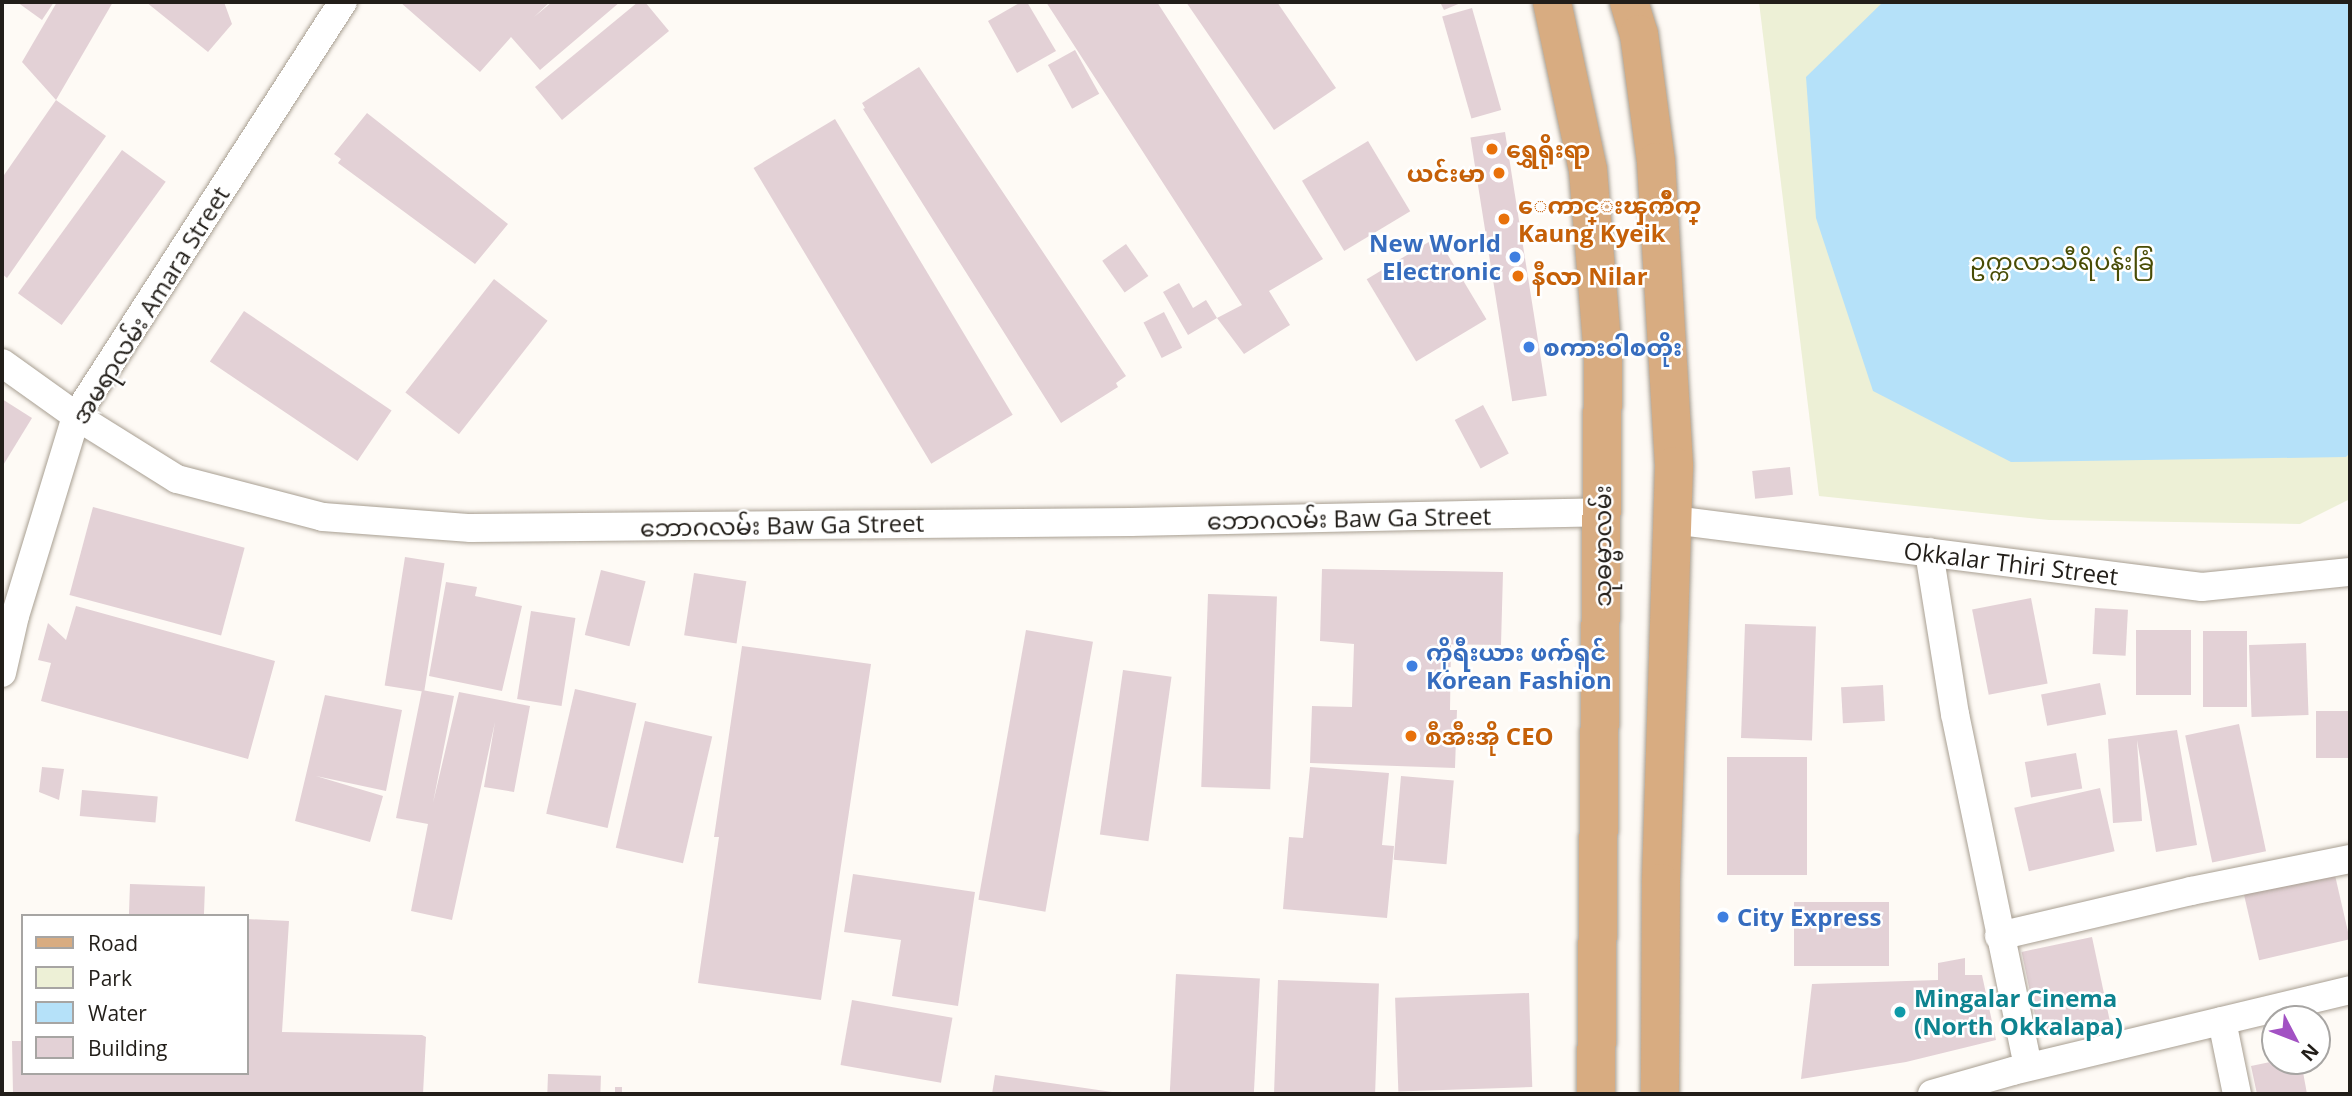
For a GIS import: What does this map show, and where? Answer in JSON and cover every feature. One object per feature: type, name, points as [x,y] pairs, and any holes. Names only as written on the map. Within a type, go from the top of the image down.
[{"type":"main road","name":"သုဓမ္မာလမ်း","points":[[1552,2],[1588,170],[1603,358],[1596,1085]]},
{"type":"main road","points":[[1629,2],[1639,34],[1656,162],[1674,466],[1661,883],[1660,1090]]},
{"type":"street","name":"အမရာလမ်း Amara Street","points":[[2,673],[15,616],[76,416],[343,2]]},
{"type":"street","name":"ဘောဂလမ်း Baw Ga Street","points":[[2,363],[76,416],[177,479],[323,517],[471,528],[1186,521],[1602,512]]},
{"type":"street","name":"Okkalar Thiri Street","points":[[1673,520],[2202,587],[2350,572]]},
{"type":"street","points":[[1929,552],[1955,714],[2028,1068]]},
{"type":"street","points":[[1999,936],[2191,891],[2350,859]]},
{"type":"street","points":[[1932,1094],[2350,990]]},
{"type":"street","points":[[2222,1021],[2237,1094]]},
{"type":"green space","name":"ဥက္ကလာသီရိပန်းခြံ","points":[[1759,2],[2350,2],[2350,499],[2300,524],[2049,520],[1819,496]]},
{"type":"water","name":"ဥက္ကလာသီရိပန်းခြံ","points":[[1883,2],[2350,2],[2350,453],[2346,457],[2011,462],[1873,391],[1816,218],[1806,77]]},
{"type":"building","points":[[17,2],[54,2],[42,20]]},
{"type":"building","points":[[57,2],[113,2],[56,100],[22,62]]},
{"type":"building","points":[[146,2],[224,2],[232,24],[208,52]]},
{"type":"building","points":[[400,2],[550,2],[534,17],[552,2],[620,2],[540,70],[511,37],[480,72]]},
{"type":"building","points":[[638,2],[645,2],[669,31],[562,120],[535,87]]},
{"type":"building","points":[[1021,2],[1027,2],[1056,51],[1017,73],[988,21]]},
{"type":"building","points":[[1046,2],[1157,2],[1323,259],[1269,291],[1290,325],[1244,354],[1217,318],[1242,305]]},
{"type":"building","points":[[1186,2],[1277,2],[1336,88],[1274,130]]},
{"type":"building","points":[[1440,2],[1463,2],[1444,10]]},
{"type":"building","points":[[1472,8],[1501,110],[1471,118],[1442,17]]},
{"type":"building","points":[[1075,50],[1099,94],[1072,109],[1048,65]]},
{"type":"building","points":[[919,67],[1126,376],[1116,383],[1118,387],[1061,423],[863,109],[865,108],[862,103]]},
{"type":"building","points":[[56,100],[106,136],[7,278],[2,274],[2,178]]},
{"type":"building","points":[[367,113],[508,224],[475,264],[338,163],[341,159],[334,154]]},
{"type":"building","points":[[835,119],[1013,415],[931,464],[754,168]]},
{"type":"building","points":[[1505,132],[1547,396],[1512,401],[1470,137]]},
{"type":"building","points":[[1368,141],[1410,211],[1344,251],[1302,181]]},
{"type":"building","points":[[122,150],[166,182],[62,325],[18,293]]},
{"type":"building","points":[[1437,237],[1486,319],[1416,362],[1367,279]]},
{"type":"building","points":[[1126,244],[1148,276],[1125,293],[1102,261]]},
{"type":"building","points":[[494,279],[548,321],[459,434],[405,392]]},
{"type":"building","points":[[1179,283],[1193,308],[1206,300],[1217,318],[1188,335],[1163,292]]},
{"type":"building","points":[[244,311],[392,411],[357,461],[210,362]]},
{"type":"building","points":[[1164,312],[1182,348],[1162,358],[1144,322]]},
{"type":"building","points":[[2,399],[32,418],[2,467]]},
{"type":"building","points":[[1483,405],[1509,454],[1481,469],[1455,420]]},
{"type":"building","points":[[1790,467],[1793,495],[1755,499],[1752,471]]},
{"type":"building","points":[[93,507],[245,548],[221,636],[69,595]]},
{"type":"building","points":[[405,557],[445,563],[424,692],[385,685]]},
{"type":"building","points":[[1322,569],[1503,572],[1501,645],[1426,644],[1451,645],[1450,710],[1457,710],[1455,768],[1310,763],[1312,706],[1352,707],[1354,644],[1320,641]]},
{"type":"building","points":[[601,570],[646,581],[629,646],[585,635]]},
{"type":"building","points":[[694,573],[746,581],[736,644],[684,635]]},
{"type":"building","points":[[446,582],[477,587],[475,596],[522,606],[502,691],[429,676]]},
{"type":"building","points":[[1208,594],[1277,596],[1270,789],[1201,787]]},
{"type":"building","points":[[2031,598],[2048,683],[1989,695],[1972,609]]},
{"type":"building","points":[[76,606],[275,661],[248,759],[41,701],[51,663],[38,660],[48,623],[66,640]]},
{"type":"building","points":[[2095,608],[2128,610],[2126,656],[2093,654]]},
{"type":"building","points":[[531,611],[575,618],[562,706],[517,699]]},
{"type":"building","points":[[1745,624],[1816,626],[1812,740],[1741,738]]},
{"type":"building","points":[[1026,630],[1093,642],[1045,912],[978,900]]},
{"type":"building","points":[[2136,630],[2191,630],[2191,695],[2136,695]]},
{"type":"building","points":[[2203,631],[2247,631],[2247,707],[2203,707]]},
{"type":"building","points":[[2306,643],[2309,715],[2252,717],[2249,645]]},
{"type":"building","points":[[742,646],[871,664],[821,1000],[698,983],[719,837],[714,837]]},
{"type":"building","points":[[1123,670],[1172,677],[1148,841],[1100,834]]},
{"type":"building","points":[[2100,683],[2106,714],[2047,726],[2041,694]]},
{"type":"building","points":[[1883,685],[1885,721],[1843,723],[1841,687]]},
{"type":"building","points":[[575,689],[636,703],[608,828],[546,814]]},
{"type":"building","points":[[422,690],[454,696],[433,803],[459,692],[530,706],[514,792],[484,787],[495,722],[452,920],[411,911],[428,824],[396,818]]},
{"type":"building","points":[[325,695],[402,710],[386,791],[316,776],[383,796],[370,842],[295,821]]},
{"type":"building","points":[[2316,711],[2350,711],[2350,758],[2316,758]]},
{"type":"building","points":[[645,721],[712,737],[683,863],[616,848]]},
{"type":"building","points":[[2239,724],[2266,851],[2212,863],[2185,735]]},
{"type":"building","points":[[2177,730],[2197,845],[2156,852],[2137,740],[2142,821],[2113,823],[2108,739]]},
{"type":"building","points":[[2076,753],[2082,788],[2031,797],[2025,762]]},
{"type":"building","points":[[1727,757],[1807,757],[1807,875],[1727,875]]},
{"type":"building","points":[[42,767],[64,769],[59,800],[39,792]]},
{"type":"building","points":[[1310,767],[1389,773],[1382,845],[1394,846],[1387,918],[1283,909],[1289,837],[1303,838]]},
{"type":"building","points":[[1401,776],[1454,781],[1446,864],[1394,860]]},
{"type":"building","points":[[2100,788],[2115,851],[2029,871],[2014,808]]},
{"type":"building","points":[[82,790],[158,797],[155,823],[80,816]]},
{"type":"building","points":[[2334,871],[2350,939],[2259,960],[2243,892]]},
{"type":"building","points":[[853,874],[975,892],[958,1006],[892,996],[901,940],[844,932]]},
{"type":"building","points":[[130,884],[205,887],[204,914],[129,914]]},
{"type":"building","points":[[1794,902],[1889,902],[1889,966],[1794,966]]},
{"type":"building","points":[[248,919],[289,921],[282,1032],[422,1035],[426,1037],[423,1094],[13,1094],[12,1041],[21,1041],[21,1075],[248,1075]]},
{"type":"building","points":[[2092,937],[2110,1020],[2039,1035],[2022,952]]},
{"type":"building","name":"Mingalar Cinema (North Okkalapa)","points":[[1965,958],[1965,975],[1982,975],[1996,1040],[1906,1062],[1801,1079],[1812,984],[1938,980],[1938,963]]},
{"type":"building","points":[[1176,974],[1260,978],[1254,1094],[1170,1094]]},
{"type":"building","points":[[1278,980],[1379,984],[1375,1094],[1274,1094]]},
{"type":"building","points":[[1529,993],[1532,1087],[1398,1092],[1395,998]]},
{"type":"building","points":[[852,1000],[952,1018],[941,1083],[841,1065]]},
{"type":"building","points":[[2261,1064],[2261,1075],[2304,1075],[2307,1094],[2257,1094],[2251,1066]]},
{"type":"building","points":[[548,1074],[601,1076],[600,1094],[547,1094]]},
{"type":"building","points":[[995,1075],[1119,1093],[1119,1094],[992,1094]]},
{"type":"building","points":[[615,1087],[622,1087],[622,1094],[615,1094]]},
{"type":"place","name":"ရွှေရိုးရာ","points":[[1492,149]]},
{"type":"place","name":"ယင်းမာ","points":[[1499,173]]},
{"type":"place","name":"ေကာင္းၾကိဳက္ Kaung Kyeik","points":[[1504,219]]},
{"type":"place","name":"New World Electronic","points":[[1515,257]]},
{"type":"place","name":"နီလာ Nilar","points":[[1518,276]]},
{"type":"place","name":"စကားဝါစတိုး","points":[[1529,347]]},
{"type":"place","name":"ကိုရီးယား ဖက်ရှင် Korean Fashion","points":[[1412,666]]},
{"type":"place","name":"စီအီးအို CEO","points":[[1411,736]]},
{"type":"place","name":"City Express","points":[[1723,917]]},
{"type":"place","name":"Mingalar Cinema (North Okkalapa)","points":[[1900,1012]]}]
